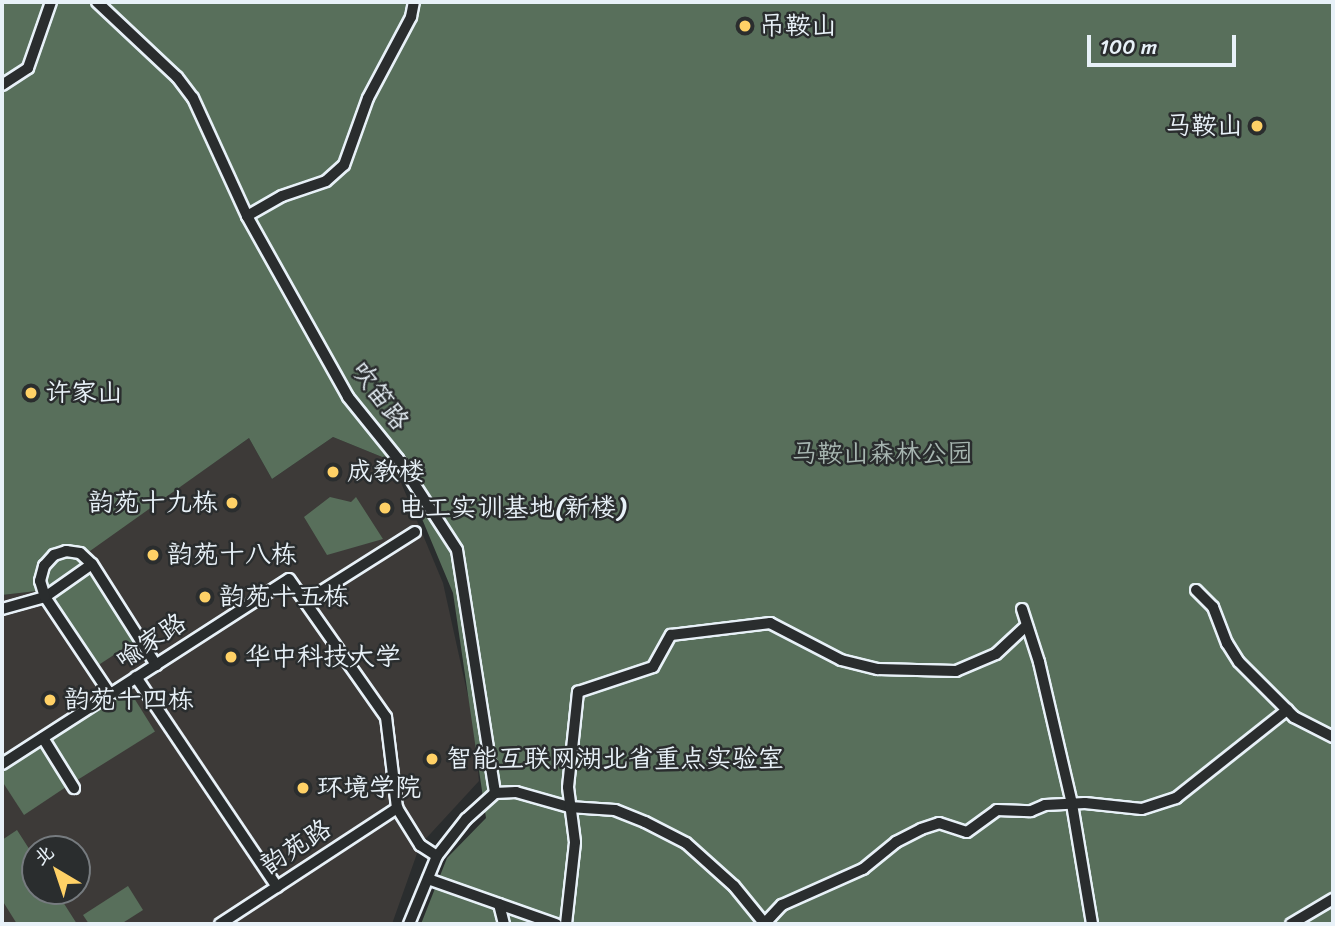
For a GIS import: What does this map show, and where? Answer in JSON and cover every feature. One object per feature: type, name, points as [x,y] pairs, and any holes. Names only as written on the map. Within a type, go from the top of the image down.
[{"type":"street","points":[[2,85],[27,68],[51,2]]},
{"type":"street","name":"吹笛路","points":[[97,2],[177,77],[193,98],[247,216],[348,397],[398,459],[457,550],[495,793]]},
{"type":"street","points":[[247,216],[282,196],[326,181],[344,166],[368,98],[411,17],[414,2]]},
{"type":"street","points":[[415,532],[306,601],[386,717],[397,808],[420,845],[437,856]]},
{"type":"street","points":[[110,694],[45,597],[40,581],[44,566],[54,555],[66,551],[80,553],[92,564],[156,665]]},
{"type":"street","points":[[2,609],[45,597],[92,564]]},
{"type":"street","name":"喻家路","points":[[2,764],[289,579],[306,601]]},
{"type":"street","points":[[1196,590],[1213,607],[1227,643],[1239,662],[1287,710],[1333,737]]},
{"type":"street","points":[[1022,609],[1072,804],[1092,924]]},
{"type":"street","points":[[566,924],[575,842],[569,807],[578,692],[653,667],[671,635],[771,623],[841,660],[878,668],[956,671],[996,654],[1027,625]]},
{"type":"street","points":[[136,677],[277,887]]},
{"type":"street","points":[[409,924],[437,856],[466,819],[495,793],[516,792],[569,807],[615,810],[686,843],[734,886],[765,923],[782,905],[863,869],[896,842],[920,829],[939,823],[967,832],[997,810],[1031,811],[1045,805],[1072,804],[1142,809],[1176,798],[1287,710]]},
{"type":"street","points":[[43,738],[74,788]]},
{"type":"street","name":"韵苑路","points":[[220,924],[397,808]]},
{"type":"street","points":[[428,879],[556,924]]},
{"type":"street","points":[[1292,924],[1333,899]]},
{"type":"street","points":[[499,904],[504,924]]},
{"type":"shaded area","name":"华中科技大学","points":[[333,437],[392,461],[443,583],[473,719],[479,781],[420,845],[392,924],[2,924],[2,595],[36,591],[37,567],[50,551],[73,545],[90,550],[249,438],[272,479]]},
{"type":"green space","name":"马鞍山森林公园","points":[[2,2],[1333,2],[1333,924],[421,924],[447,858],[486,818],[453,593],[397,459],[388,455],[392,461],[333,437],[272,479],[249,438],[90,551],[73,545],[51,551],[37,567],[37,591],[2,595]]},
{"type":"green space","points":[[330,497],[351,502],[356,497],[383,539],[327,555],[304,517]]},
{"type":"green space","points":[[61,556],[75,557],[83,564],[135,641],[97,666],[47,591],[47,574],[52,564]]},
{"type":"green space","points":[[129,690],[155,732],[76,781],[50,739]]},
{"type":"green space","points":[[43,744],[69,785],[24,815],[2,781],[2,771]]},
{"type":"green space","points":[[17,830],[21,836],[21,905],[65,905],[77,924],[17,924],[2,900],[2,840]]},
{"type":"green space","points":[[128,886],[143,910],[121,924],[89,924],[83,915]]},
{"type":"place","name":"吊鞍山","points":[[745,26]]},
{"type":"place","name":"马鞍山","points":[[1257,126]]},
{"type":"place","name":"许家山","points":[[31,393]]},
{"type":"place","name":"成教楼","points":[[333,472]]},
{"type":"place","name":"韵苑十九栋","points":[[232,503]]},
{"type":"place","name":"电工实训基地(新楼)","points":[[385,508]]},
{"type":"place","name":"韵苑十八栋","points":[[153,555]]},
{"type":"place","name":"韵苑十五栋","points":[[205,597]]},
{"type":"place","name":"华中科技大学","points":[[231,657]]},
{"type":"place","name":"韵苑十四栋","points":[[50,700]]},
{"type":"place","name":"智能互联网湖北省重点实验室","points":[[432,759]]},
{"type":"place","name":"环境学院","points":[[303,788]]}]
